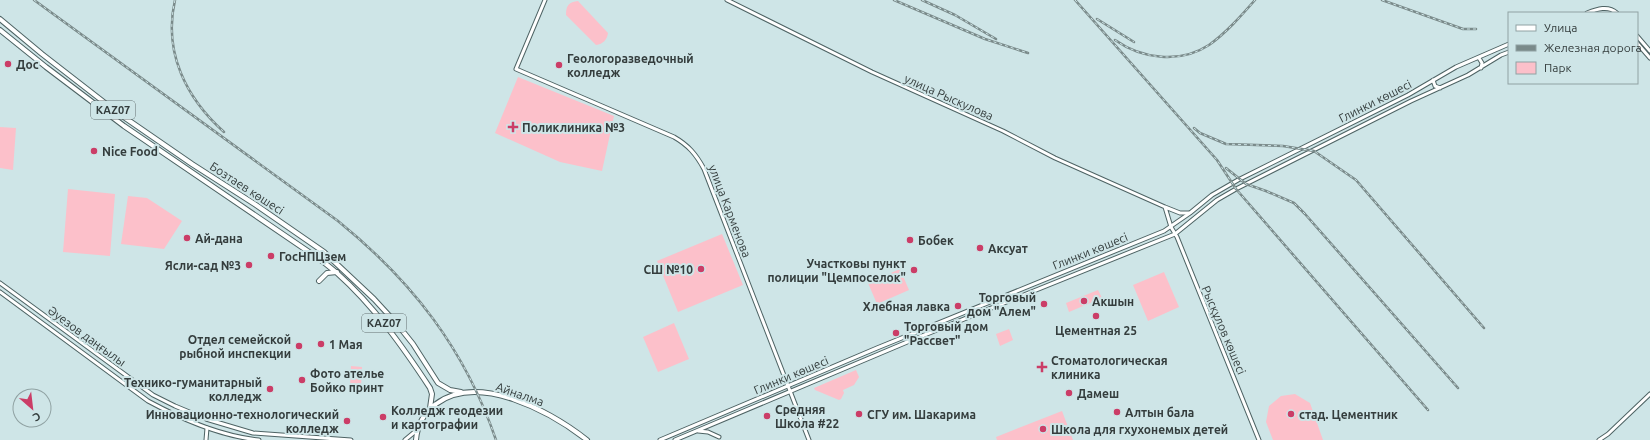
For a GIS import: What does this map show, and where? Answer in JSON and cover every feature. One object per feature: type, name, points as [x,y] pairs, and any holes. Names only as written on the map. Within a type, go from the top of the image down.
[{"type":"highway","name":"Бозтаев көшесі","points":[[0,19],[118,114],[192,164],[256,204],[324,252],[374,299],[392,319],[413,344],[438,383],[450,390],[461,392]]},
{"type":"highway","name":"Бозтаев көшесі","points":[[0,30],[124,126],[337,272],[372,308],[407,353],[430,388],[432,394],[430,408]]},
{"type":"highway","points":[[319,281],[327,273],[337,272]]},
{"type":"highway","name":"Айналма","points":[[416,440],[417,430],[430,408],[442,399],[461,392],[504,397],[527,405],[562,422],[587,440]]},
{"type":"main road","name":"улица Карменова","points":[[545,0],[516,69],[674,137],[685,143],[697,156],[704,169],[809,440]]},
{"type":"main road","name":"улица Рыскулова","points":[[727,0],[872,72],[969,115],[1055,158],[1165,208],[1180,214],[1190,213]]},
{"type":"main road","points":[[1590,12],[1602,8],[1608,8],[1614,12]]},
{"type":"main road","points":[[1638,37],[1650,51]]},
{"type":"main road","name":"Глинки көшесі","points":[[660,440],[1020,289],[1100,258],[1171,227],[1212,195],[1232,183],[1408,95],[1433,80],[1508,44]]},
{"type":"main road","points":[[1638,44],[1650,58]]},
{"type":"main road","name":"Глинки көшесі","points":[[675,440],[912,340],[1175,234],[1217,200],[1236,189],[1410,101],[1441,89],[1508,52]]},
{"type":"main road","points":[[1479,58],[1482,63],[1481,68]]},
{"type":"main road","points":[[1433,80],[1435,86],[1441,89]]},
{"type":"main road","points":[[1340,129],[1345,135]]},
{"type":"main road","points":[[1165,208],[1171,227]]},
{"type":"main road","name":"Рысқұлов көшесі","points":[[1171,227],[1259,440]]},
{"type":"main road","name":"Әуезов даңғылы","points":[[0,283],[153,395],[175,406],[206,419],[253,433],[351,440]]},
{"type":"main road","name":"Әуезов даңғылы","points":[[0,292],[148,401],[206,428],[259,440]]},
{"type":"main road","points":[[1599,440],[1608,434],[1650,394]]},
{"type":"main road","points":[[206,428],[206,440]]},
{"type":"main road","points":[[405,440],[417,430]]},
{"type":"main road","points":[[696,431],[708,432],[719,437]]},
{"type":"green space","points":[[578,1],[608,33],[606,40],[603,43],[596,45],[566,15],[569,5],[572,2]]},
{"type":"green space","points":[[518,77],[614,116],[602,171],[560,162],[495,133]]},
{"type":"green space","points":[[0,127],[16,128],[13,170],[0,168]]},
{"type":"green space","points":[[68,189],[115,194],[110,256],[63,252]]},
{"type":"green space","points":[[128,196],[147,198],[182,221],[164,249],[121,244]]},
{"type":"green space","points":[[722,234],[743,285],[678,312],[657,261]]},
{"type":"green space","points":[[900,269],[909,290],[877,304],[868,283]]},
{"type":"green space","points":[[1164,272],[1179,307],[1148,321],[1133,285]]},
{"type":"green space","name":"Акшын","points":[[1098,290],[1102,298],[1069,312],[1066,303]]},
{"type":"green space","points":[[674,323],[689,359],[658,372],[643,337]]},
{"type":"green space","points":[[1009,329],[1013,340],[1000,346],[996,334]]},
{"type":"green space","points":[[351,366],[362,367],[361,387],[350,387]]},
{"type":"green space","points":[[856,370],[859,377],[854,385],[843,390],[844,393],[839,400],[815,390],[814,388]]},
{"type":"green space","name":"стад. Цементник","points":[[1295,394],[1310,403],[1323,440],[1273,440],[1266,422],[1269,406],[1281,396]]},
{"type":"green space","points":[[1062,411],[1073,440],[997,440],[996,437]]},
{"type":"railway","points":[[34,0],[338,221],[365,244],[390,268],[412,293],[433,319],[452,347],[469,376],[496,440]]},
{"type":"railway","points":[[175,0],[172,19],[172,38],[175,56],[181,73],[199,104],[210,119],[224,132]]},
{"type":"railway","points":[[894,0],[985,39],[1028,53]]},
{"type":"railway","points":[[922,0],[955,15],[996,39]]},
{"type":"railway","points":[[1075,0],[1217,160],[1236,189],[1428,410]]},
{"type":"railway","points":[[1115,40],[1149,55],[1161,57],[1186,55],[1209,45],[1233,24],[1255,0]]},
{"type":"railway","points":[[1382,0],[1463,29],[1476,29]]},
{"type":"railway","points":[[1097,19],[1134,42]]},
{"type":"railway","points":[[1194,128],[1200,133],[1226,144],[1283,146],[1314,151],[1356,180],[1484,328]]},
{"type":"railway","points":[[1226,168],[1246,184],[1294,203],[1458,388]]},
{"type":"place","name":"Дос","points":[[8,64]]},
{"type":"place","name":"Геологоразведочный колледж","points":[[559,65]]},
{"type":"place","name":"Поликлиника №3","points":[[513,127]]},
{"type":"place","name":"Nice Food","points":[[94,151]]},
{"type":"place","name":"Ай-дана","points":[[187,238]]},
{"type":"place","name":"Бобек","points":[[910,240]]},
{"type":"place","name":"Аксуат","points":[[980,248]]},
{"type":"place","name":"ГосНПЦзем","points":[[271,256]]},
{"type":"place","name":"Ясли-сад №3","points":[[249,265]]},
{"type":"place","name":"СШ №10","points":[[701,269]]},
{"type":"place","name":"Участковы пункт полиции \"Цемпоселок\"","points":[[914,270]]},
{"type":"place","name":"Акшын","points":[[1084,301]]},
{"type":"place","name":"Торговый дом \"Алем\"","points":[[1044,304]]},
{"type":"place","name":"Хлебная лавка","points":[[958,306]]},
{"type":"place","name":"Цементная 25","points":[[1096,316]]},
{"type":"place","name":"Торговый дом \"Рассвет\"","points":[[896,333]]},
{"type":"place","name":"1 Мая","points":[[321,344]]},
{"type":"place","name":"Отдел семейской рыбной инспекции","points":[[299,346]]},
{"type":"place","name":"Стоматологическая клиника","points":[[1042,367]]},
{"type":"place","name":"Фото ателье Бойко принт","points":[[302,380]]},
{"type":"place","name":"Технико-гуманитарный колледж","points":[[270,389]]},
{"type":"place","name":"Дамеш","points":[[1069,393]]},
{"type":"place","name":"Алтын бала","points":[[1117,412]]},
{"type":"place","name":"СГУ им. Шакарима","points":[[859,414]]},
{"type":"place","name":"стад. Цементник","points":[[1291,414]]},
{"type":"place","name":"Средняя Школа #22","points":[[767,416]]},
{"type":"place","name":"Колледж геодезии и картографии","points":[[383,417]]},
{"type":"place","name":"Инновационно-технологический колледж","points":[[347,421]]},
{"type":"place","name":"Школа для гхухонемых детей","points":[[1043,429]]}]
